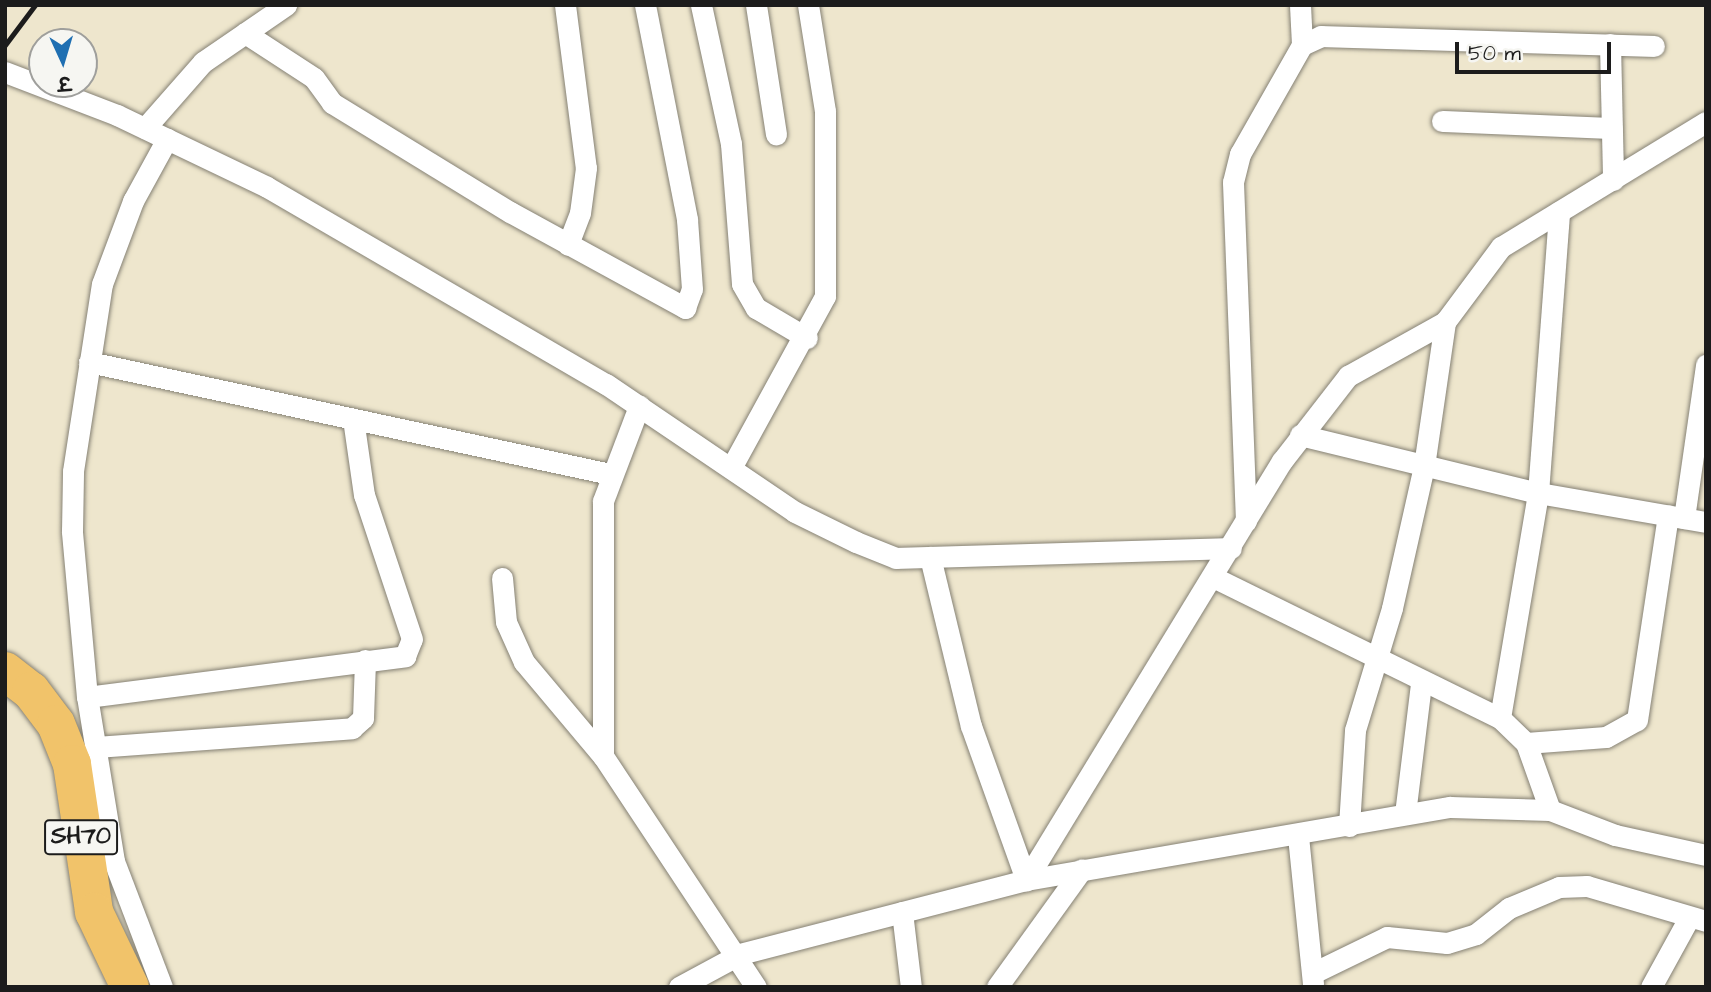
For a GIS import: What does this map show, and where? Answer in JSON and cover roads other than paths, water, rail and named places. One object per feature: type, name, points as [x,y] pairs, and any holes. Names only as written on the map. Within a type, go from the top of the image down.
[{"type":"highway","name":"SH70","points":[[18,681],[56,724],[72,764],[94,912],[130,987]]},
{"type":"street","points":[[145,128],[203,62],[286,5]]},
{"type":"street","points":[[565,5],[586,168],[568,245]]},
{"type":"street","points":[[245,33],[314,78],[332,103],[676,307],[691,302],[687,219],[645,5]]},
{"type":"street","points":[[701,5],[731,144],[742,284],[756,308],[807,338]]},
{"type":"street","points":[[756,5],[776,134]]},
{"type":"street","points":[[732,468],[807,338],[825,296],[825,111],[808,5]]},
{"type":"street","points":[[1246,522],[1233,182],[1240,154],[1302,45],[1300,5]]},
{"type":"street","points":[[1302,45],[1321,36],[1654,46]]},
{"type":"street","points":[[1609,44],[1613,180]]},
{"type":"street","points":[[5,72],[145,128],[267,187],[639,405],[795,512],[896,558],[1231,548]]},
{"type":"street","points":[[1442,121],[1612,128]]},
{"type":"street","points":[[1026,880],[1300,435],[1348,376],[1445,322],[1501,247],[1706,122]]},
{"type":"street","points":[[162,987],[114,861],[87,697],[72,531],[73,471],[102,284],[133,201],[167,139]]},
{"type":"street","points":[[1500,718],[1538,493],[1559,212]]},
{"type":"street","points":[[1349,826],[1354,730],[1373,656],[1392,608],[1424,466],[1445,322]]},
{"type":"street","points":[[89,362],[610,474]]},
{"type":"street","points":[[1526,743],[1606,737],[1637,720],[1686,518],[1706,365]]},
{"type":"street","points":[[603,756],[601,541],[610,474],[639,405]]},
{"type":"street","points":[[87,697],[405,656],[412,639],[365,495],[353,419]]},
{"type":"street","points":[[1300,435],[1538,493],[1686,518]]},
{"type":"street","points":[[930,557],[971,726],[1026,880]]},
{"type":"street","points":[[1213,577],[1373,656],[1421,684],[1500,718],[1526,743],[1550,810]]},
{"type":"street","points":[[502,578],[512,641],[603,756],[740,954],[756,987]]},
{"type":"street","points":[[96,747],[352,728],[363,718],[365,660]]},
{"type":"street","points":[[1405,814],[1421,684]]},
{"type":"street","points":[[679,987],[740,954],[1026,880],[1232,840],[1298,836],[1405,814],[1483,805],[1550,810],[1615,835],[1706,855]]},
{"type":"street","points":[[1298,836],[1314,980],[1387,937],[1447,943],[1476,934],[1509,908],[1559,887],[1622,894],[1697,920],[1651,987]]},
{"type":"street","points":[[997,987],[1082,869]]},
{"type":"street","points":[[902,912],[911,987]]},
{"type":"railway","points":[[5,45],[35,5]]}]
